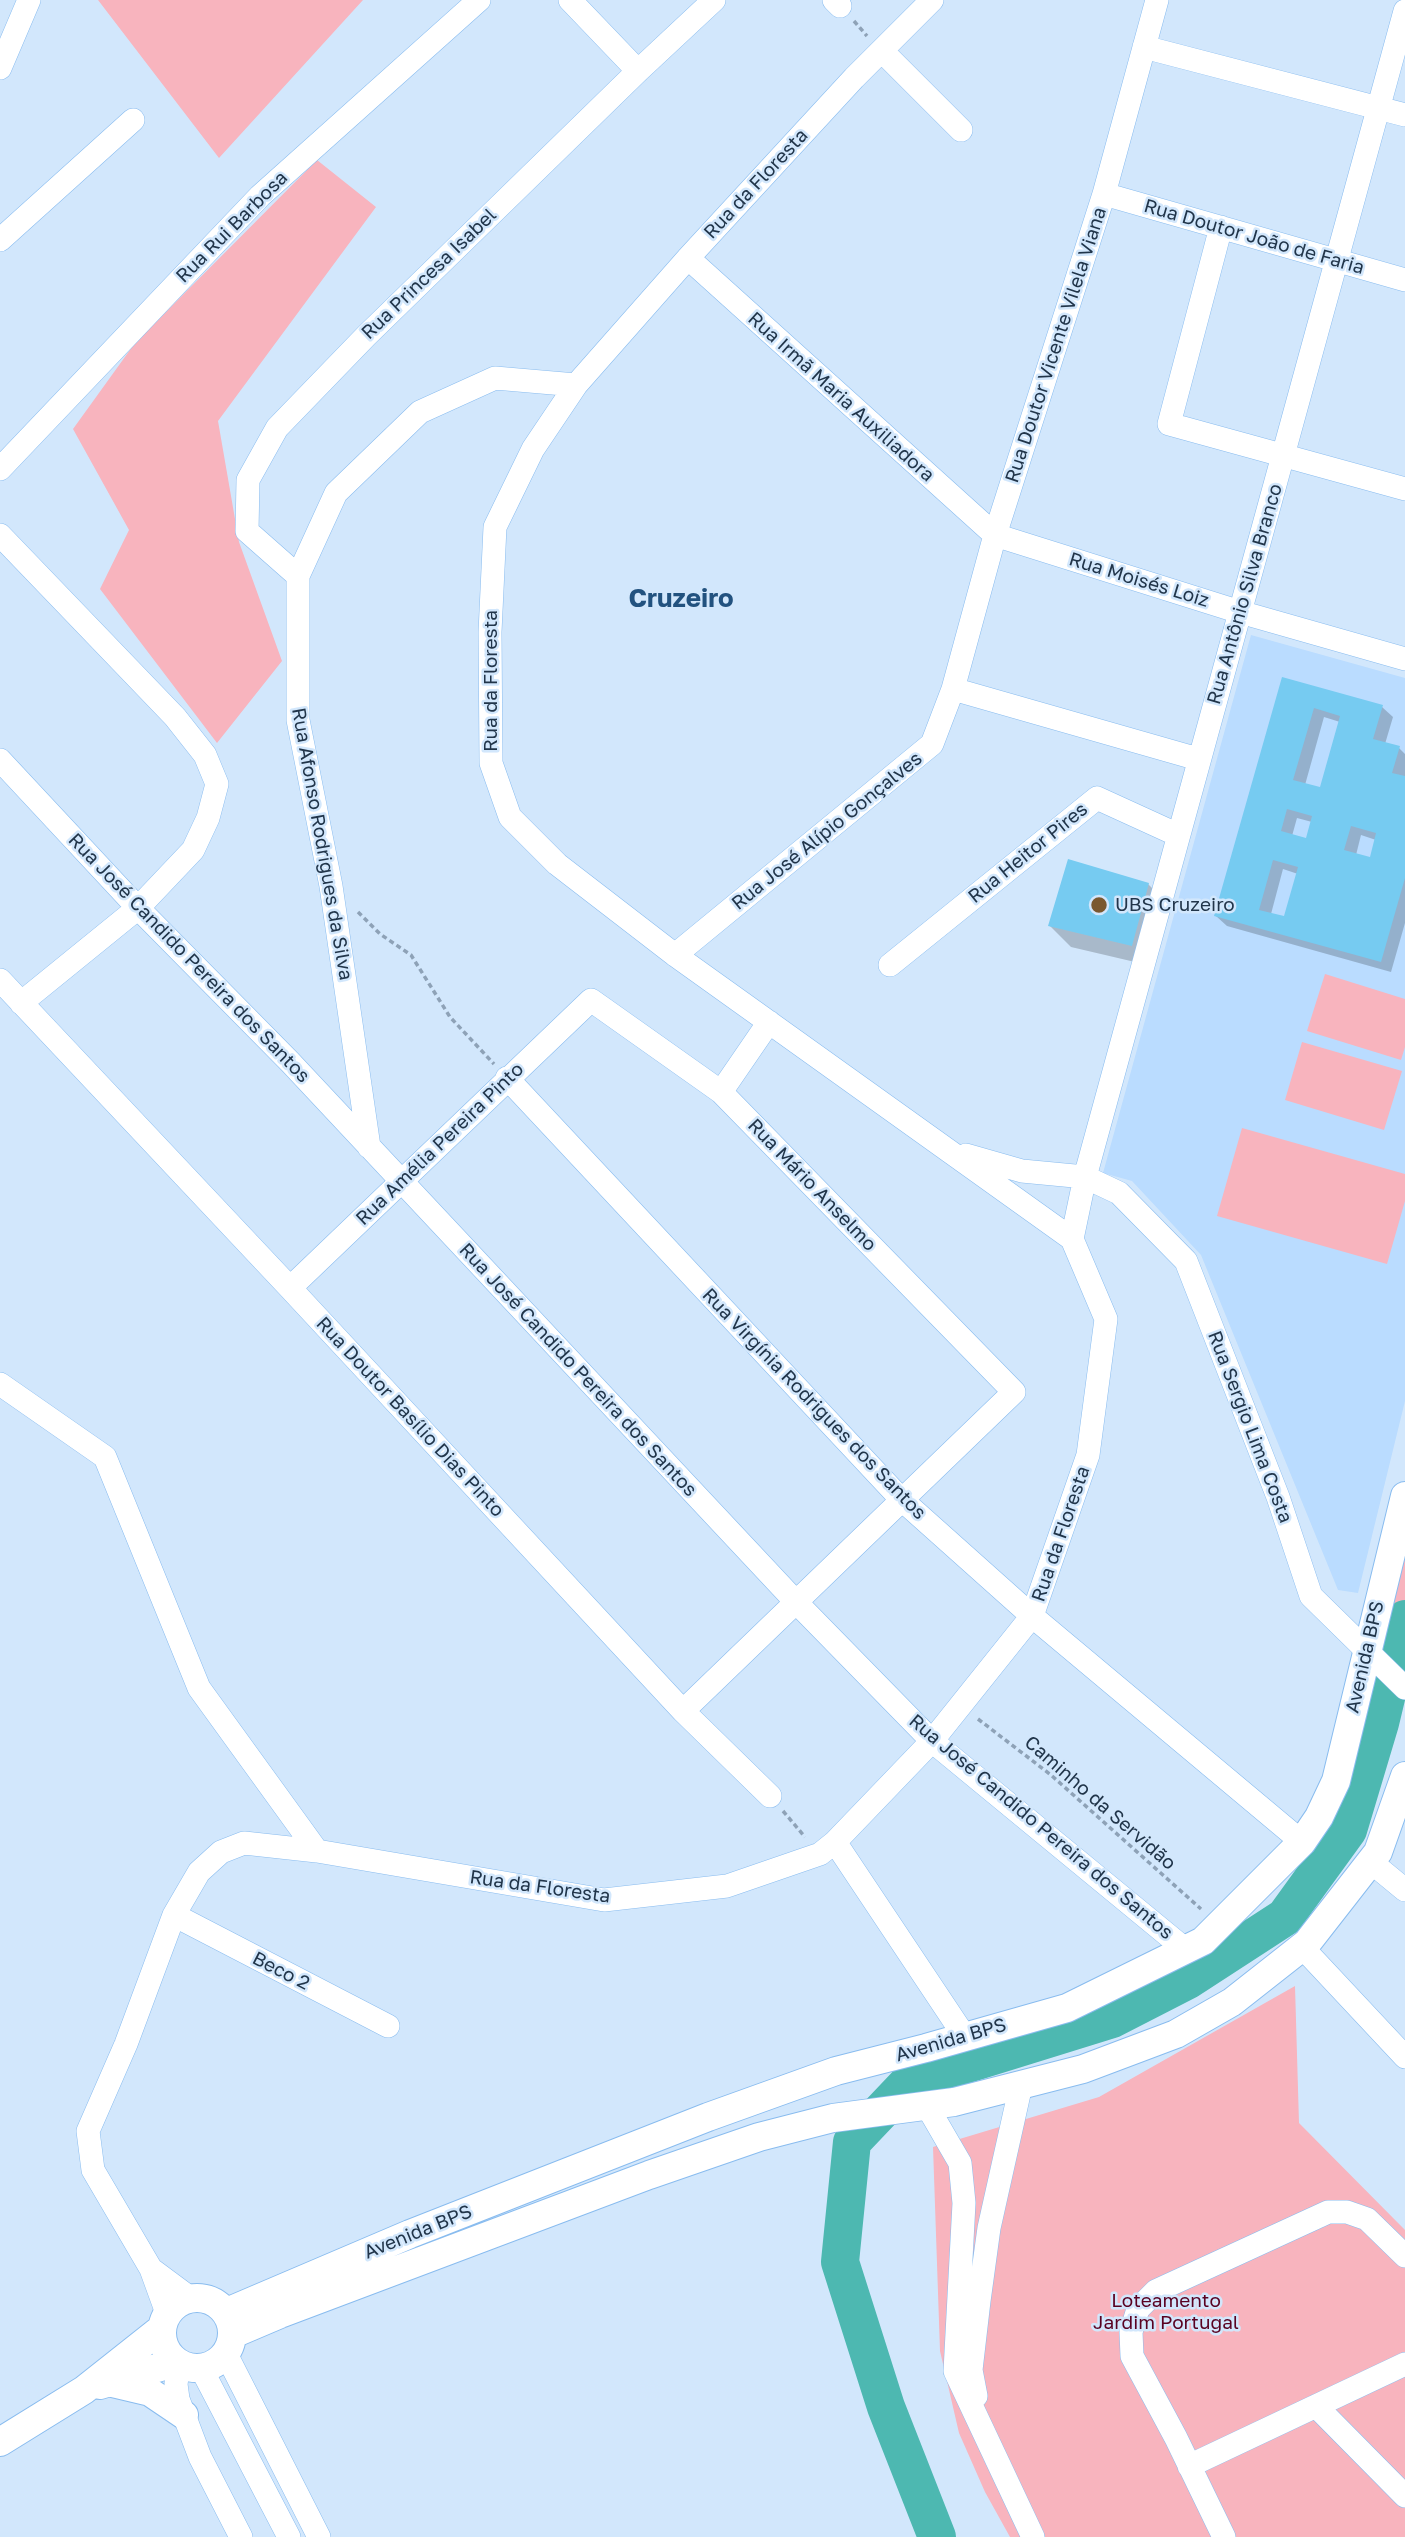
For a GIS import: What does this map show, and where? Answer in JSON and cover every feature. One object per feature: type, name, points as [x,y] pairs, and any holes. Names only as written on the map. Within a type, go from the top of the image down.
[{"type":"main road","name":"Avenida BPS","points":[[97,2386],[186,2364],[212,2365],[228,2333],[410,2234],[708,2116],[836,2071],[1067,2008],[1203,1941],[1302,1842],[1319,1816],[1336,1780],[1405,1496]]},
{"type":"main road","name":"Avenida BPS","points":[[228,2333],[649,2175],[759,2137],[833,2118],[954,2102],[1083,2069],[1176,2034],[1309,1956],[1378,1852],[1405,1776]]},
{"type":"main road","points":[[0,2442],[97,2386],[173,2313],[211,2299],[228,2333]]},
{"type":"main road","points":[[173,2313],[166,2348],[186,2364]]},
{"type":"main road","points":[[97,2386],[150,2392],[184,2415]]},
{"type":"street","points":[[0,68],[29,0]]},
{"type":"street","name":"Rua Rui Barbosa","points":[[0,469],[260,196],[479,0]]},
{"type":"street","points":[[570,0],[638,71]]},
{"type":"street","name":"Rua Princesa Isabel","points":[[298,576],[247,531],[248,480],[277,428],[366,336],[714,0]]},
{"type":"street","name":"Rua da Floresta","points":[[173,2313],[151,2269],[93,2170],[88,2131],[145,1999],[174,1915],[199,1872],[221,1852],[244,1843],[317,1851],[604,1900],[727,1886],[827,1848],[932,1741],[1032,1616],[1088,1455],[1106,1319],[1072,1239],[675,955],[557,864],[510,817],[491,763],[490,632],[495,527],[533,449],[576,385],[688,258],[854,78],[932,0]]},
{"type":"street","name":"Rua Doutor Vicente Vilela Viana","points":[[953,689],[995,535],[1104,194],[1157,0]]},
{"type":"street","name":"Rua Antônio Silva Branco","points":[[1084,1177],[1405,11]]},
{"type":"street","points":[[1144,47],[1405,115]]},
{"type":"street","points":[[883,51],[961,130]]},
{"type":"street","points":[[0,240],[133,120]]},
{"type":"street","name":"Rua Doutor João de Faria","points":[[1104,194],[1405,280]]},
{"type":"street","points":[[1221,227],[1168,424],[1405,489]]},
{"type":"street","name":"Rua Irmã Maria Auxiliadora","points":[[688,258],[995,535]]},
{"type":"street","name":"Rua Afonso Rodrigues da Silva","points":[[369,1147],[331,886],[298,720],[298,576],[336,493],[420,412],[495,378],[576,385]]},
{"type":"street","points":[[0,535],[175,717],[205,755],[216,784],[208,818],[193,850],[138,908],[21,1003]]},
{"type":"street","name":"Rua Moisés Loiz","points":[[995,535],[1240,612],[1405,659]]},
{"type":"street","points":[[953,689],[1198,759]]},
{"type":"street","name":"Rua José Alípio Gonçalves","points":[[675,955],[932,744],[953,689]]},
{"type":"street","name":"Rua José Candido Pereira dos Santos","points":[[0,760],[138,908],[290,1062],[796,1602],[932,1741],[1186,1950]]},
{"type":"street","name":"Rua Heitor Pires","points":[[890,965],[1097,798],[1178,835]]},
{"type":"street","name":"Rua Doutor Basílio Dias Pinto","points":[[0,980],[683,1711],[770,1796]]},
{"type":"street","name":"Rua Amélia Pereira Pinto","points":[[290,1288],[591,1000]]},
{"type":"street","name":"Rua Mário Anselmo","points":[[591,1000],[721,1092],[1014,1392],[901,1500]]},
{"type":"street","points":[[721,1092],[769,1022]]},
{"type":"street","name":"Rua Virgínia Rodrigues dos Santos","points":[[507,1078],[901,1500],[1032,1616],[1302,1842]]},
{"type":"street","name":"Rua Sergio Lima Costa","points":[[949,1150],[1022,1171],[1084,1177],[1119,1193],[1186,1261],[1278,1497],[1311,1596],[1405,1688]]},
{"type":"street","points":[[1072,1239],[1084,1177]]},
{"type":"street","points":[[0,1384],[105,1457],[199,1688],[317,1851]]},
{"type":"street","points":[[683,1711],[901,1500]]},
{"type":"street","points":[[827,1848],[965,2037]]},
{"type":"street","points":[[1371,1862],[1405,1890]]},
{"type":"street","name":"Beco 2","points":[[174,1915],[388,2026]]},
{"type":"street","points":[[1309,1956],[1405,2057]]},
{"type":"street","points":[[981,2427],[971,2370],[989,2228],[1021,2085]]},
{"type":"street","points":[[916,2108],[960,2163],[982,2170],[992,2168],[1006,2159]]},
{"type":"street","points":[[960,2163],[964,2203],[955,2371],[1033,2537]]},
{"type":"street","points":[[1224,2537],[1132,2356],[1131,2332],[1138,2309],[1156,2291],[1328,2212],[1347,2212],[1367,2219],[1405,2256]]},
{"type":"street","points":[[228,2333],[319,2537]]},
{"type":"street","points":[[186,2364],[176,2384],[178,2399],[200,2458],[242,2537]]},
{"type":"street","points":[[186,2364],[289,2537]]},
{"type":"street","points":[[1189,2466],[1405,2364]]},
{"type":"street","points":[[1317,2406],[1405,2496]]},
{"type":"path","points":[[837,3],[883,51]]},
{"type":"path","points":[[331,886],[380,934],[411,955],[450,1017],[507,1078]]},
{"type":"path","name":"Caminho da Servidão","points":[[960,1706],[1051,1775],[1218,1925]]},
{"type":"path","points":[[770,1796],[827,1848]]},
{"type":"shaded area","points":[[1251,635],[1405,678],[1405,1401],[1358,1593],[1338,1590],[1201,1255],[1132,1181],[1103,1173]]},
{"type":"green space","points":[[98,0],[363,0],[219,158]]},
{"type":"green space","points":[[317,160],[376,207],[218,421],[239,542],[282,661],[217,743],[100,589],[129,530],[73,429],[135,343]]},
{"type":"green space","points":[[1325,974],[1405,999],[1405,1047],[1401,1060],[1307,1031]]},
{"type":"green space","points":[[1302,1042],[1402,1071],[1384,1130],[1285,1100]]},
{"type":"green space","points":[[1242,1128],[1405,1174],[1405,1201],[1387,1264],[1217,1216]]},
{"type":"green space","points":[[1405,1533],[1405,1671],[1377,1641]]},
{"type":"green space","name":"Loteamento Jardim Portugal","points":[[1295,1986],[1299,2123],[1405,2230],[1405,2537],[1010,2537],[985,2492],[959,2433],[940,2351],[933,2147],[1099,2097]]},
{"type":"building","points":[[1282,677],[1383,705],[1373,739],[1400,746],[1392,773],[1405,776],[1405,878],[1381,962],[1214,916]],"holes":[[[1314,708],[1340,716],[1320,787],[1293,780]],[[1287,809],[1312,816],[1306,838],[1281,831]],[[1351,826],[1376,833],[1370,857],[1344,850]],[[1273,860],[1298,867],[1284,916],[1259,910]]]},
{"type":"building","name":"UBS Cruzeiro","points":[[1068,859],[1149,883],[1132,946],[1048,926]]},
{"type":"waterway","points":[[937,2537],[886,2407],[840,2262],[852,2142],[909,2082],[1112,2019],[1188,1980],[1285,1917],[1348,1830],[1380,1723],[1405,1619]]},
{"type":"place","name":"UBS Cruzeiro","points":[[1099,905]]},
{"type":"district","name":"Cruzeiro","points":[[681,599]]}]
